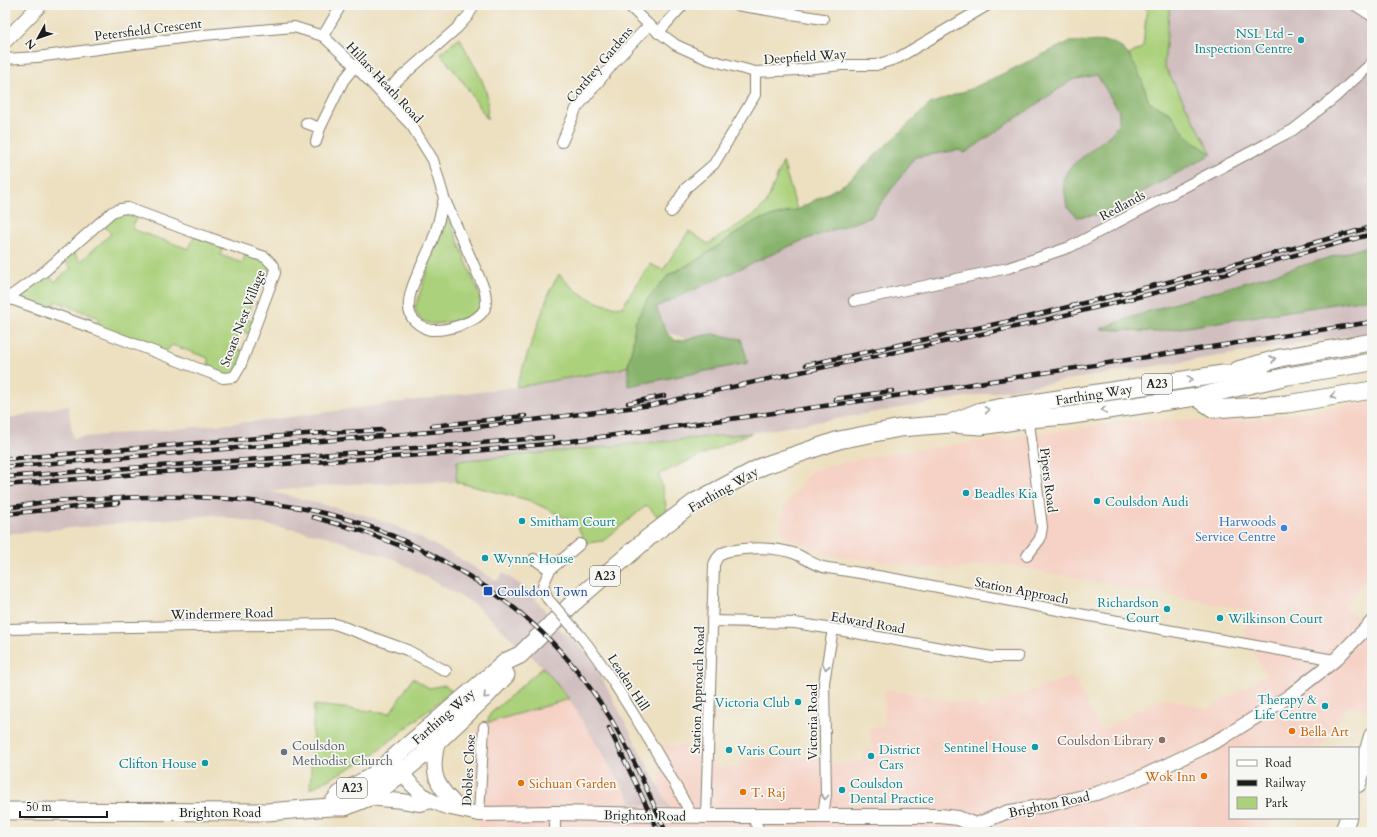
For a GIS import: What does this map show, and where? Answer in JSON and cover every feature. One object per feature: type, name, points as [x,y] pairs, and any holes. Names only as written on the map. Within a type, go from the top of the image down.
[{"type":"highway","name":"A23","points":[[1222,374],[1280,358],[1372,342]]},
{"type":"highway","name":"Farthing Way","points":[[1028,412],[1066,416],[1196,397],[1288,376],[1372,362]]},
{"type":"highway","name":"Farthing Way","points":[[330,807],[340,794],[371,777],[397,766],[438,742],[513,667],[520,655],[585,593],[649,537],[695,502],[762,466],[838,440],[900,428],[950,424],[981,426],[1028,412],[1222,374],[1288,376]]},
{"type":"highway","points":[[1196,397],[1214,409],[1287,404],[1372,390]]},
{"type":"highway","name":"Farthing Way","points":[[397,766],[507,661],[520,655]]},
{"type":"highway","name":"A23","points":[[366,798],[397,766]]},
{"type":"highway","name":"Brighton Road","points":[[5,811],[267,812],[345,807],[366,798]]},
{"type":"main road","points":[[5,42],[40,5]]},
{"type":"main road","points":[[1359,781],[1372,736]]},
{"type":"main road","points":[[438,742],[434,769],[436,780],[444,792],[461,810]]},
{"type":"main road","name":"Brighton Road","points":[[397,766],[411,784],[423,796],[446,807],[479,814],[555,813],[699,816],[940,816],[958,818],[978,828]]},
{"type":"main road","name":"Brighton Road","points":[[366,798],[420,804],[432,801]]},
{"type":"main road","points":[[1343,832],[1348,819]]},
{"type":"street","points":[[323,36],[341,5]]},
{"type":"street","points":[[382,94],[458,28],[468,16],[474,5]]},
{"type":"street","name":"Deepfield Way","points":[[628,5],[648,25],[676,45],[707,59],[755,72],[798,70],[841,65],[876,65],[898,58],[988,5]]},
{"type":"street","points":[[658,33],[683,5]]},
{"type":"street","points":[[736,5],[823,19]]},
{"type":"street","points":[[1355,5],[1372,16]]},
{"type":"street","name":"Cordrey Gardens","points":[[562,142],[576,109],[618,58],[648,25]]},
{"type":"street","name":"Hillars Heath Road","points":[[294,27],[323,36],[355,66],[412,126],[433,160],[444,198],[484,288],[487,299],[484,309],[479,317],[470,322],[429,330],[418,324],[411,316],[409,306],[410,296],[433,240],[444,198]]},
{"type":"street","name":"Petersfield Crescent","points":[[5,59],[37,57],[204,35],[294,27]]},
{"type":"street","name":"Redlands","points":[[854,301],[1008,268],[1070,247],[1293,130],[1334,98],[1372,63]]},
{"type":"street","points":[[316,142],[320,128],[343,81],[355,66]]},
{"type":"street","points":[[671,212],[686,188],[714,164],[723,150],[755,95],[755,72]]},
{"type":"street","points":[[306,123],[320,128]]},
{"type":"street","name":"Stoats Nest Village","points":[[128,208],[265,257],[274,266],[275,273],[240,366],[234,377],[223,378],[95,329],[6,299],[62,257],[112,212],[128,208]]},
{"type":"street","name":"Pipers Road","points":[[1027,556],[1040,539],[1042,527],[1028,412]]},
{"type":"street","points":[[534,559],[550,570],[580,544]]},
{"type":"street","name":"Station Approach","points":[[714,565],[719,556],[728,551],[771,548],[797,555],[821,567],[858,572],[1335,660]]},
{"type":"street","name":"Station Approach Road","points":[[699,816],[712,621],[714,565]]},
{"type":"street","name":"Leaden Hill","points":[[550,570],[543,585],[547,598],[578,633],[600,662],[641,724],[667,769],[699,816]]},
{"type":"street","name":"Edward Road","points":[[712,621],[795,624],[833,629],[992,657],[1018,657]]},
{"type":"street","name":"Brighton Road","points":[[978,828],[1007,812],[1048,805],[1098,793],[1148,775],[1224,737],[1288,697],[1335,660],[1372,622]]},
{"type":"street","name":"Windermere Road","points":[[5,629],[335,624],[407,650],[430,669],[446,671]]},
{"type":"street","name":"Victoria Road","points":[[823,816],[826,795],[824,682],[833,629]]},
{"type":"street","name":"Dobles Close","points":[[479,814],[484,727]]},
{"type":"street","points":[[554,832],[555,813]]},
{"type":"street","points":[[752,816],[760,832]]},
{"type":"shaded area","points":[[1170,5],[1372,5],[1372,246],[1102,329],[1155,332],[1372,298],[1372,332],[1086,377],[751,433],[458,461],[456,482],[351,484],[268,491],[365,515],[393,525],[459,558],[497,581],[503,573],[529,591],[561,630],[577,643],[594,663],[670,808],[633,804],[569,699],[543,667],[474,604],[396,560],[326,536],[214,515],[5,534],[5,419],[68,405],[73,438],[259,421],[516,387],[620,369],[628,366],[628,385],[712,334],[684,338],[666,332],[656,307],[801,241],[871,217],[915,157],[959,150],[966,153],[1072,80],[1097,75],[1119,111],[1120,124],[1111,134],[1211,154],[1164,65]]},
{"type":"shaded area","points":[[1372,402],[1372,573],[1345,607],[1372,630],[1372,709],[1349,705],[1321,747],[1229,747],[1229,819],[1274,819],[1267,832],[478,832],[476,729],[487,723],[569,699],[633,804],[670,808],[659,786],[662,746],[704,745],[715,767],[740,768],[741,760],[818,757],[833,765],[862,760],[866,750],[873,749],[869,729],[885,726],[884,689],[956,702],[978,704],[979,710],[1072,676],[1101,730],[1163,697],[1208,709],[1266,675],[1245,637],[1247,610],[996,563],[946,570],[827,555],[781,534],[783,509],[811,471],[840,463],[899,452],[1137,420],[1244,421]]},
{"type":"green space","points":[[1147,5],[1170,5],[1164,65],[1212,154],[1193,142],[1182,130],[1171,114],[1149,102],[1142,81],[1129,55],[1143,47]]},
{"type":"green space","points":[[460,38],[479,74],[485,89],[487,96],[487,119],[466,86],[440,53]]},
{"type":"green space","points":[[1069,42],[1110,42],[1121,47],[1137,68],[1149,102],[1171,114],[1182,130],[1193,142],[1212,154],[1102,214],[1077,217],[1067,207],[1063,180],[1069,168],[1111,134],[1119,124],[1119,111],[1097,75],[1072,80],[965,153],[959,150],[915,157],[871,217],[801,241],[656,307],[666,332],[676,341],[712,334],[741,339],[748,363],[628,386],[628,366],[633,343],[635,323],[648,298],[669,275],[695,261],[755,221],[797,210],[846,183],[930,104],[973,88]]},
{"type":"green space","points":[[783,162],[797,210],[755,221],[695,261],[668,275],[635,323],[633,343],[628,366],[620,369],[516,387],[550,290],[559,274],[572,287],[587,297],[604,304],[622,307],[650,264],[663,270],[689,231],[708,244],[751,217],[766,204]]},
{"type":"green space","points":[[112,212],[138,213],[132,229],[189,249],[195,233],[225,243],[220,255],[242,263],[247,251],[271,262],[270,284],[259,281],[246,319],[257,323],[252,335],[239,330],[233,347],[246,352],[234,377],[210,373],[208,358],[172,345],[163,355],[95,329],[99,318],[56,301],[52,314],[8,298],[45,271],[55,282],[71,268],[62,257],[70,249],[81,261],[111,234],[101,222]]},
{"type":"green space","points":[[446,219],[450,221],[480,296],[480,306],[477,312],[472,316],[454,321],[430,324],[425,322],[417,315],[415,308],[444,221]]},
{"type":"green space","points":[[1372,245],[1372,298],[1155,332],[1100,329],[1152,310]]},
{"type":"green space","points":[[751,433],[659,474],[667,510],[657,516],[647,505],[603,541],[586,543],[575,522],[528,500],[456,482],[457,461]]},
{"type":"green space","points":[[543,667],[569,699],[487,723],[490,714]]},
{"type":"green space","points":[[413,678],[429,688],[445,685],[452,691],[369,758],[310,789],[314,705],[390,713]]},
{"type":"railway","points":[[806,365],[1028,317],[1176,280],[1372,227]]},
{"type":"railway","points":[[5,467],[454,430],[652,405],[1029,324],[1178,287],[1372,234]]},
{"type":"railway","points":[[5,485],[162,472],[453,453],[557,443],[882,398],[1372,322]]},
{"type":"railway","points":[[835,399],[892,391]]},
{"type":"railway","points":[[628,403],[664,396]]},
{"type":"railway","points":[[432,426],[525,416]]},
{"type":"railway","points":[[5,459],[306,434],[382,430]]},
{"type":"railway","points":[[5,477],[552,437]]},
{"type":"railway","points":[[5,508],[53,501],[132,497],[220,498],[278,504],[336,516],[369,526],[417,547],[462,572],[500,597],[535,626],[567,659],[595,695],[616,728],[634,762],[666,832]]},
{"type":"railway","points":[[5,514],[118,503]]},
{"type":"railway","points":[[313,517],[362,531],[411,550]]},
{"type":"railway","points":[[609,728],[659,832]]},
{"type":"place","name":"NSL Ltd - Inspection Centre","points":[[1301,40]]},
{"type":"place","name":"Beadles Kia","points":[[966,493]]},
{"type":"place","name":"Coulsdon Audi","points":[[1097,501]]},
{"type":"place","name":"Smitham Court","points":[[522,521]]},
{"type":"place","name":"Harwoods Service Centre","points":[[1284,528]]},
{"type":"place","name":"Wynne House","points":[[485,558]]},
{"type":"place","name":"Coulsdon Town","points":[[488,591]]},
{"type":"place","name":"Richardson Court","points":[[1167,609]]},
{"type":"place","name":"Wilkinson Court","points":[[1220,618]]},
{"type":"place","name":"Victoria Club","points":[[798,702]]},
{"type":"place","name":"Therapy & Life Centre","points":[[1325,706]]},
{"type":"place","name":"Bella Art","points":[[1292,731]]},
{"type":"place","name":"Coulsdon Library","points":[[1162,740]]},
{"type":"place","name":"Sentinel House","points":[[1035,747]]},
{"type":"place","name":"Varis Court","points":[[729,750]]},
{"type":"place","name":"Coulsdon Methodist Church","points":[[284,752]]},
{"type":"place","name":"District Cars","points":[[871,756]]},
{"type":"place","name":"Clifton House","points":[[205,763]]},
{"type":"place","name":"Wok Inn","points":[[1204,776]]},
{"type":"place","name":"Sichuan Garden","points":[[521,783]]},
{"type":"place","name":"Coulsdon Dental Practice","points":[[842,790]]},
{"type":"place","name":"T. Raj","points":[[743,792]]}]
